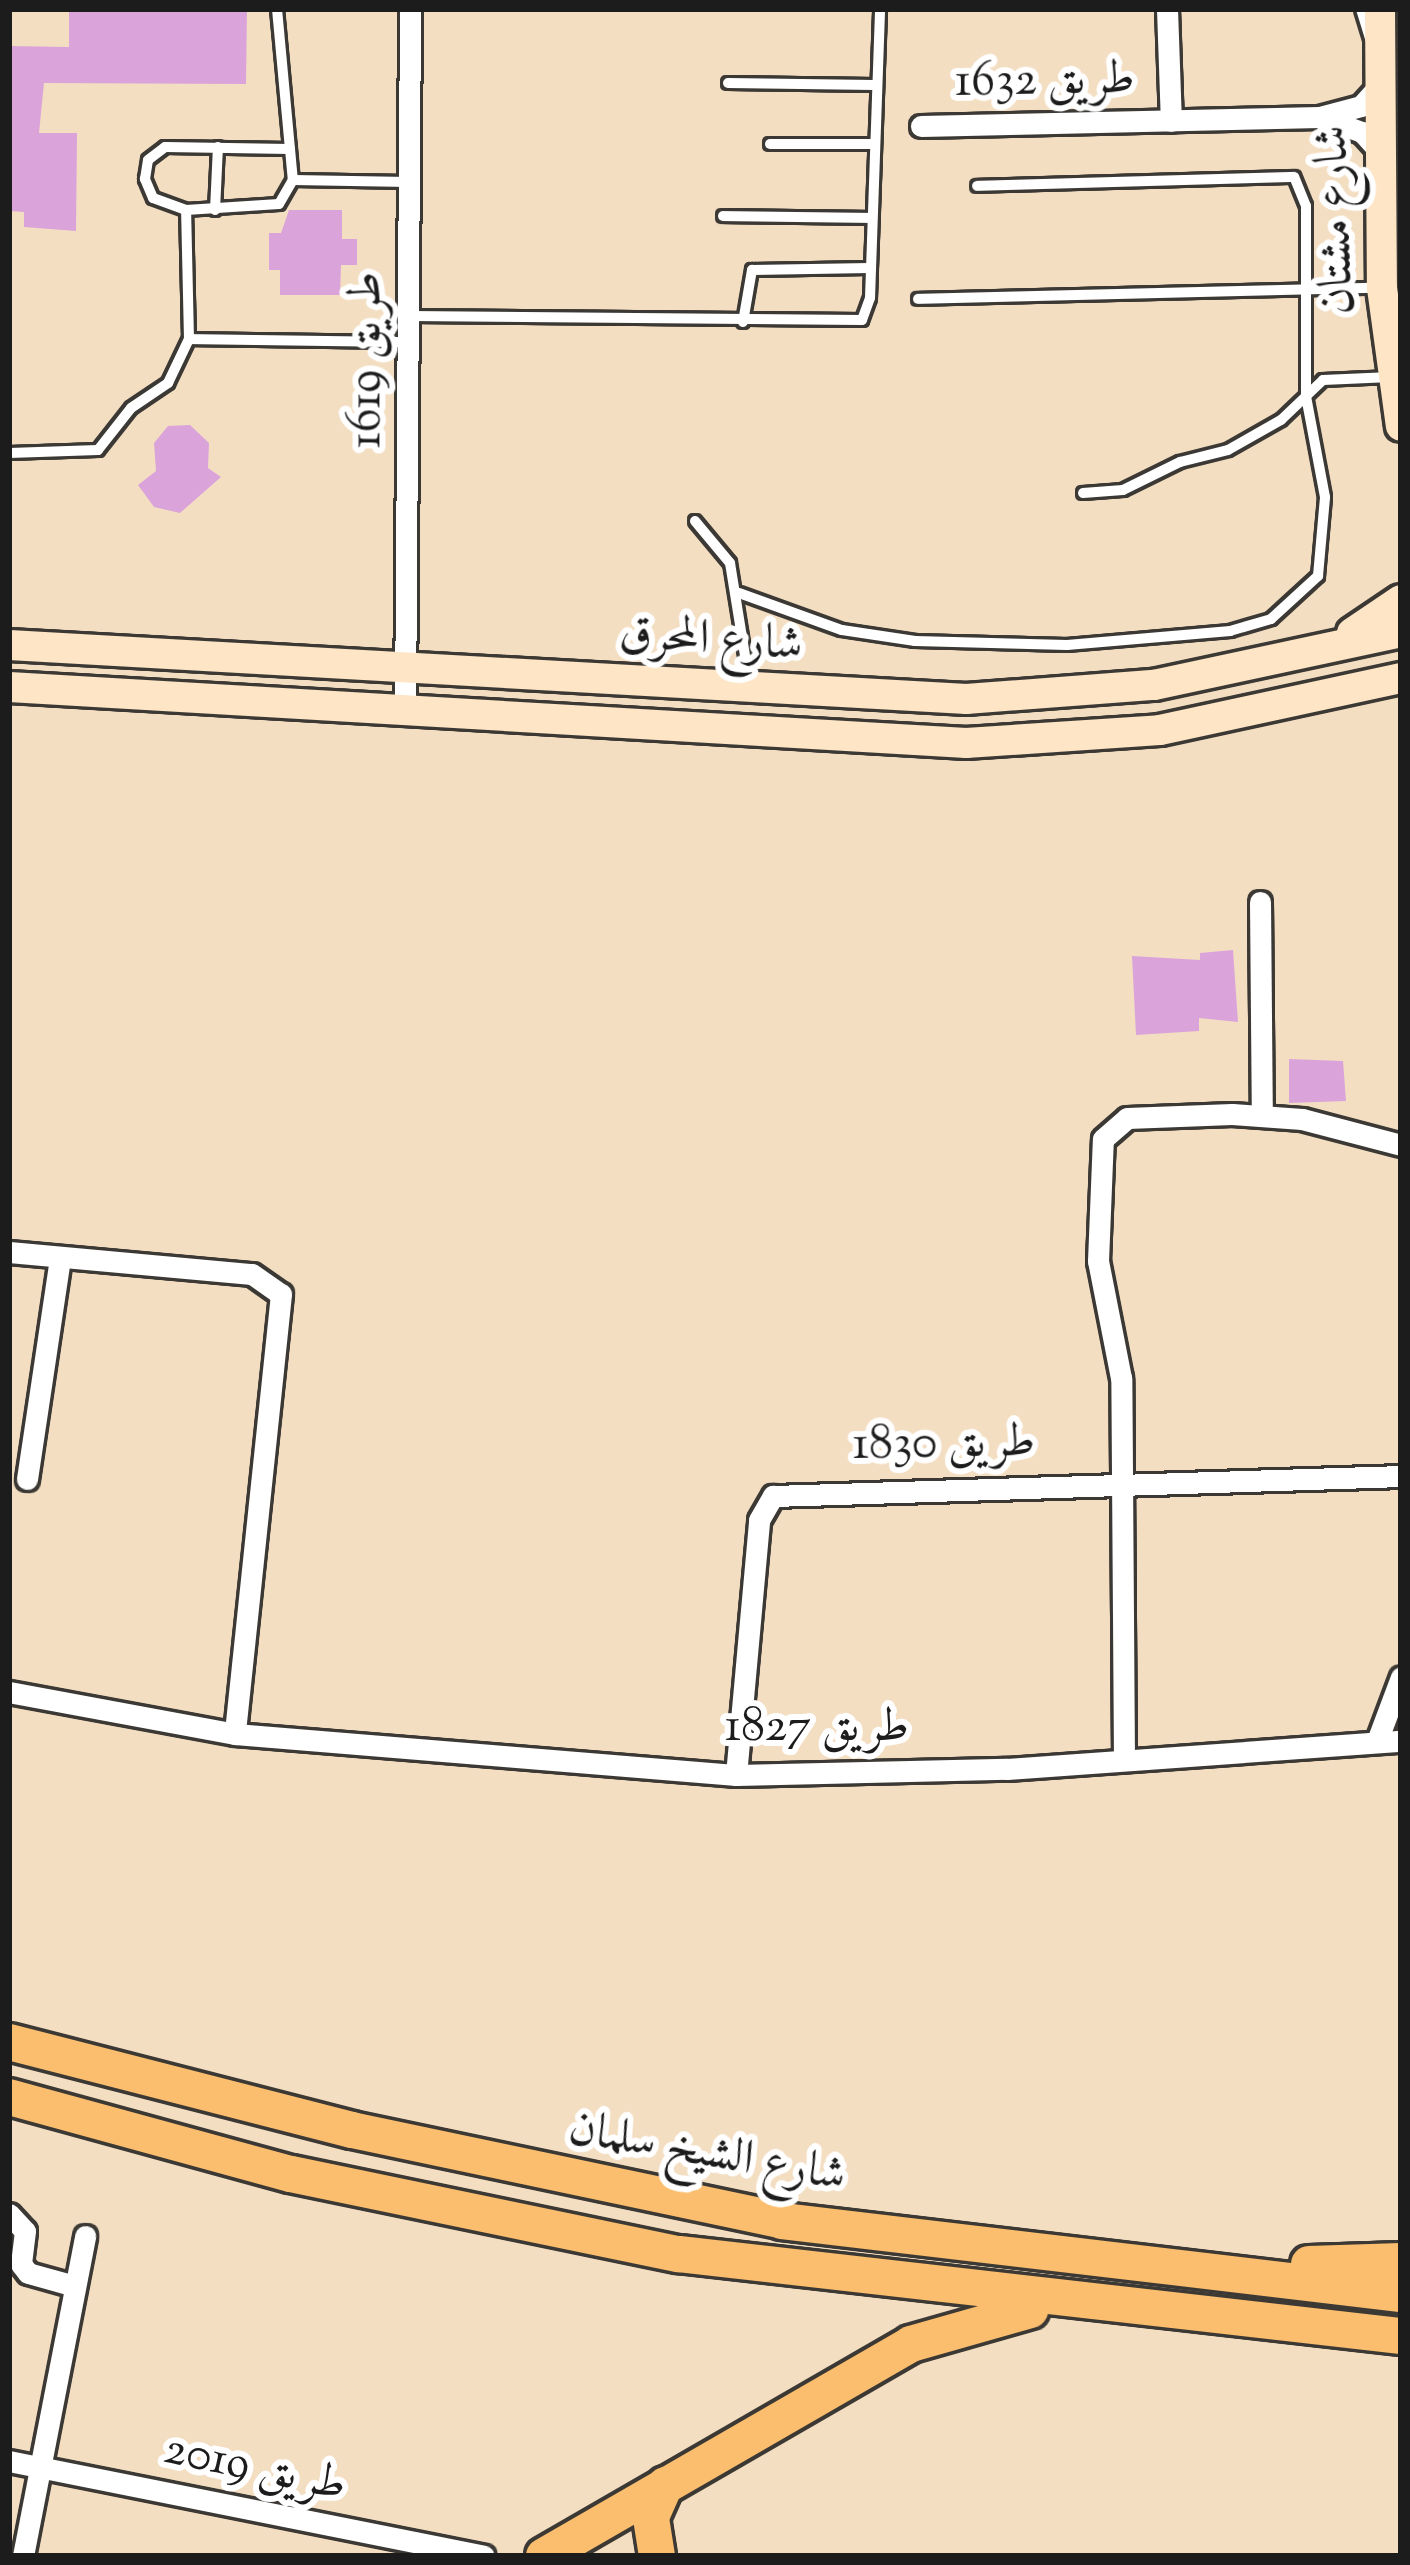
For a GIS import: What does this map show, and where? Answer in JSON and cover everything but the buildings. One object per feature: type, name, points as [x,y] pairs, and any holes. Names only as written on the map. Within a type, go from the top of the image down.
[{"type":"main road","name":"شارع مشتان","points":[[1380,9],[1382,288],[1393,320],[1391,377],[1401,426]]},
{"type":"main road","points":[[1294,660],[1380,620],[1401,600]]},
{"type":"main road","name":"شارع المحرق","points":[[9,645],[750,689],[1056,697],[1294,660],[1401,632]]},
{"type":"main road","name":"شارع المحرق","points":[[9,687],[987,742],[1160,730],[1401,677]]},
{"type":"main road","name":"شارع الشيخ سلمان","points":[[9,2042],[632,2193],[782,2221],[1401,2294]]},
{"type":"main road","name":"شارع الشيخ سلمان","points":[[9,2097],[504,2221],[777,2270],[1401,2336]]},
{"type":"main road","points":[[1185,2267],[1401,2261]]},
{"type":"main road","points":[[544,2556],[925,2338],[1070,2304]]},
{"type":"main road","points":[[657,2556],[651,2517],[664,2485]]},
{"type":"street","name":"طريق 1619","points":[[406,712],[410,9]]},
{"type":"street","name":"طريق 1632","points":[[1167,9],[1171,122]]},
{"type":"street","name":"طريق 1632","points":[[921,126],[1320,117],[1361,106],[1379,86]]},
{"type":"street","name":"طريق 1632","points":[[1320,117],[1362,131],[1379,151]]},
{"type":"street","points":[[1260,902],[1262,1115]]},
{"type":"street","points":[[1124,1760],[1118,1342],[1098,1261],[1103,1139],[1113,1126],[1143,1115],[1262,1115],[1401,1145]]},
{"type":"street","points":[[9,1252],[252,1274],[281,1294],[235,1734]]},
{"type":"street","points":[[27,1479],[60,1257]]},
{"type":"street","name":"طريق 1830","points":[[736,1775],[759,1520],[773,1496],[1401,1476]]},
{"type":"street","points":[[1377,1741],[1401,1677]]},
{"type":"street","name":"طريق 1827","points":[[9,1692],[235,1734],[736,1775],[1124,1760],[1401,1741]]},
{"type":"street","points":[[9,2214],[25,2231],[21,2264],[28,2273],[75,2286]]},
{"type":"street","points":[[23,2556],[85,2236]]},
{"type":"street","name":"طريق 2019","points":[[9,2461],[431,2552],[484,2556]]},
{"type":"lane","points":[[277,9],[290,149],[292,180],[279,204],[185,210],[153,198],[148,160],[164,147],[290,149]]},
{"type":"lane","points":[[409,316],[862,320],[870,268],[871,144],[880,9]]},
{"type":"lane","points":[[1361,9],[1364,33],[1379,53]]},
{"type":"lane","points":[[728,82],[874,85]]},
{"type":"lane","points":[[770,144],[871,144]]},
{"type":"lane","points":[[215,210],[218,147]]},
{"type":"lane","points":[[739,593],[842,630],[915,641],[1067,645],[1230,631],[1271,619],[1318,576],[1325,539],[1320,451],[1306,396],[1304,188],[1283,173],[977,186]]},
{"type":"lane","points":[[292,180],[410,182]]},
{"type":"lane","points":[[9,453],[98,450],[131,408],[168,383],[189,339],[185,210]]},
{"type":"lane","points":[[723,216],[870,218]]},
{"type":"lane","points":[[743,322],[752,270],[870,268]]},
{"type":"lane","points":[[918,299],[1382,288]]},
{"type":"lane","points":[[189,339],[410,342]]},
{"type":"lane","points":[[1083,493],[1123,490],[1180,462],[1228,450],[1281,420],[1336,376],[1391,377]]},
{"type":"lane","points":[[695,521],[721,547],[739,593],[750,689]]}]
